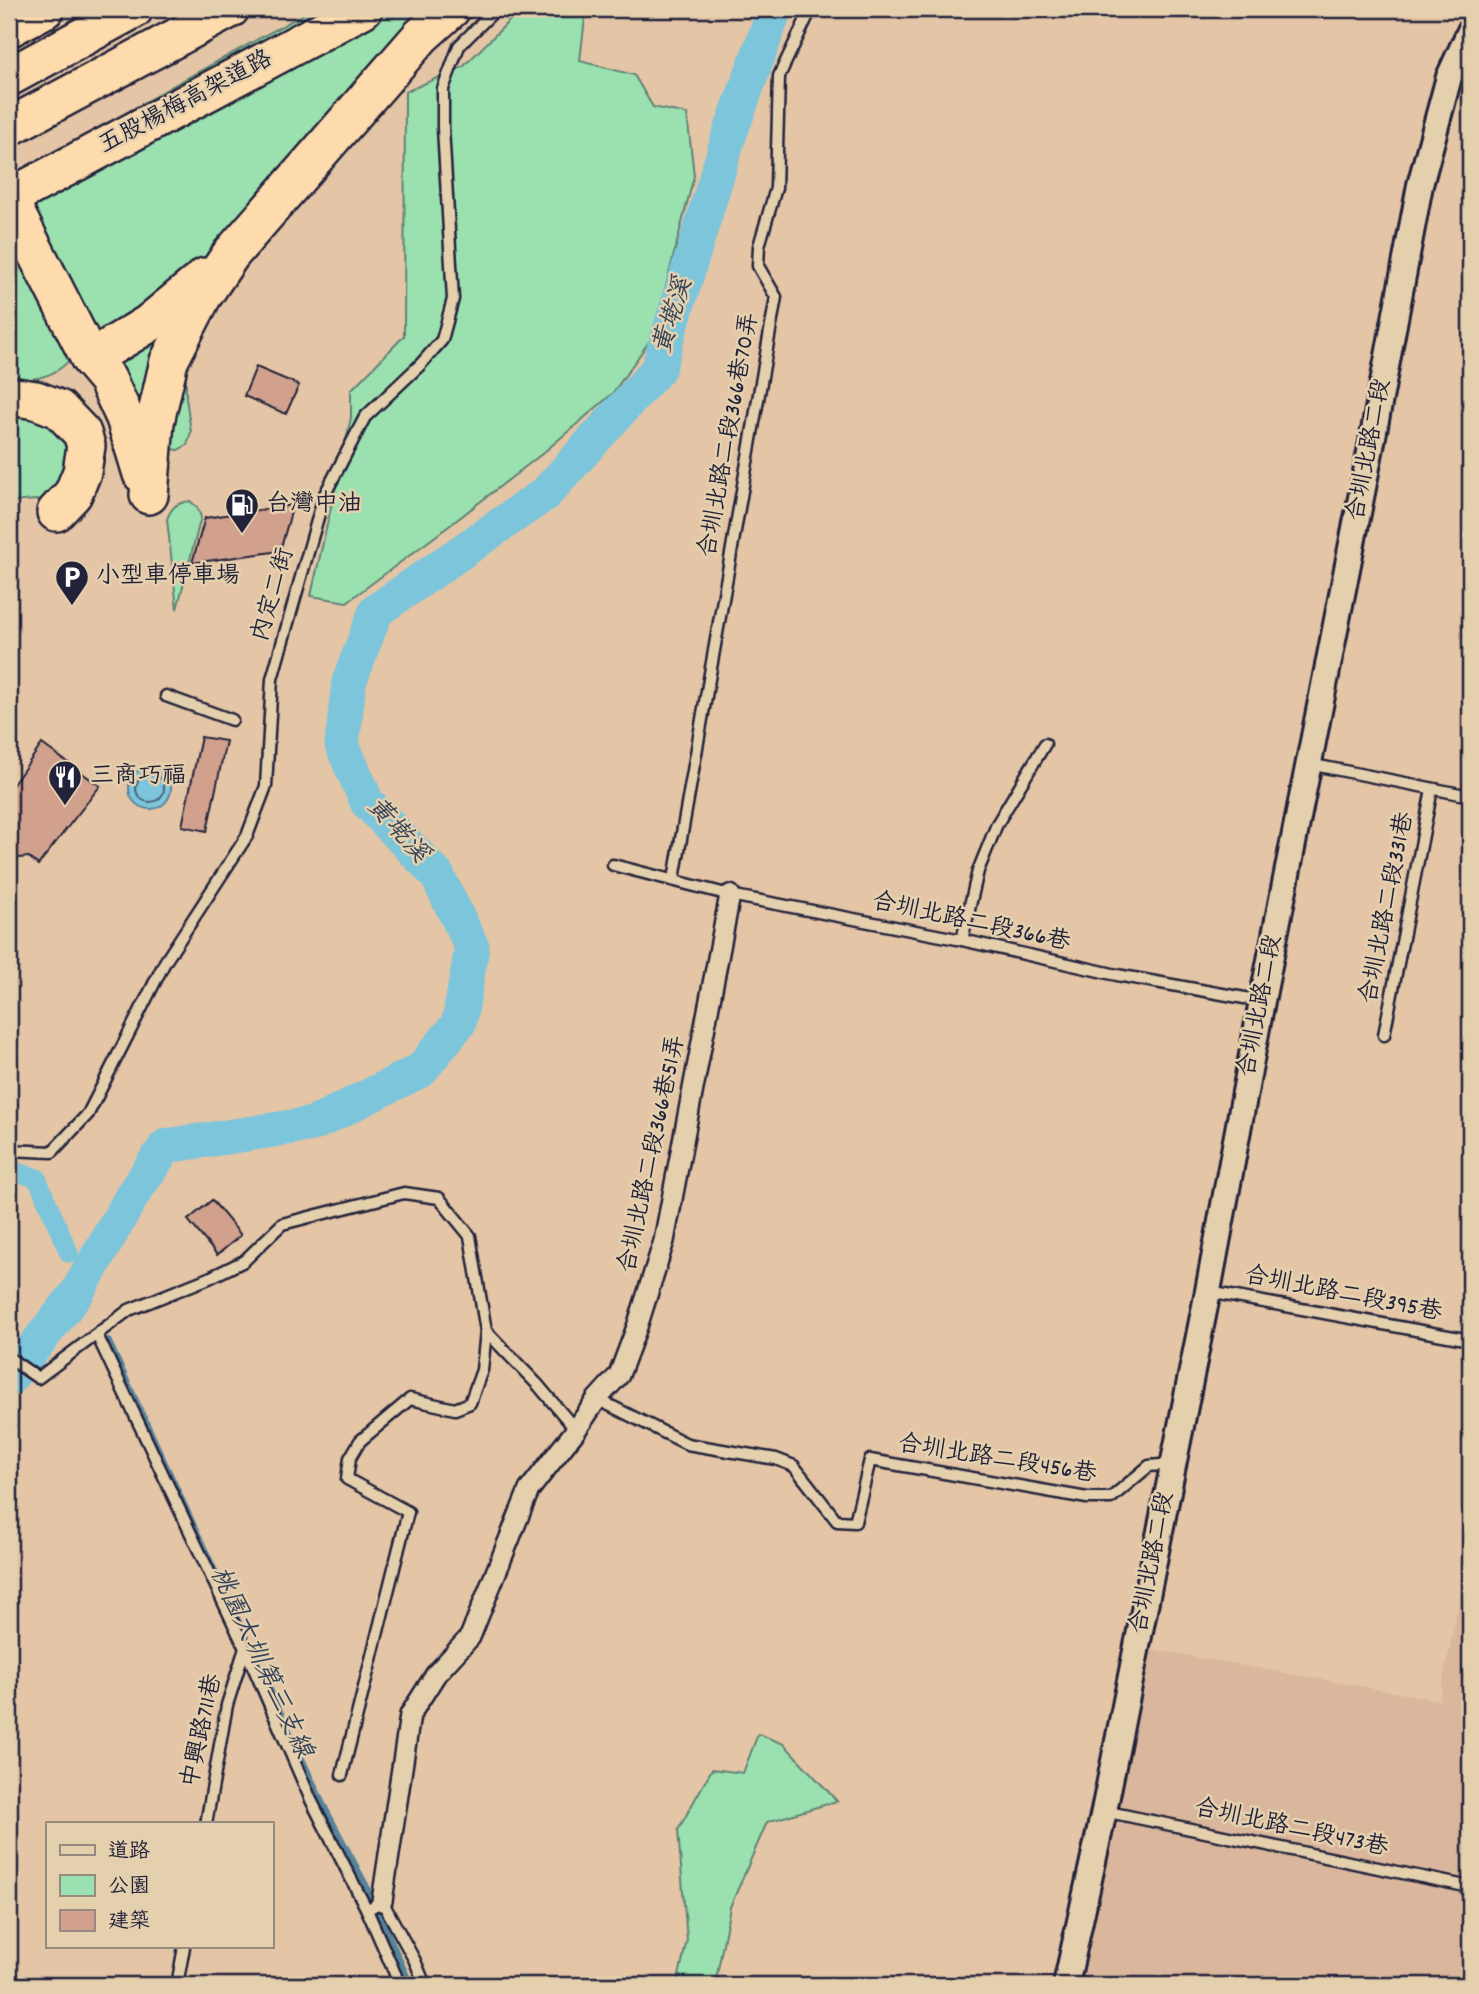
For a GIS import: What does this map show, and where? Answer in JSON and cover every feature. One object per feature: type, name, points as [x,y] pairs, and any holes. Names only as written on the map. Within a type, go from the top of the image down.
[{"type":"highway","points":[[9,28],[45,9]]},
{"type":"highway","points":[[9,77],[134,9]]},
{"type":"highway","points":[[9,127],[230,9]]},
{"type":"highway","name":"五股楊梅高架道路","points":[[9,199],[363,9]]},
{"type":"highway","points":[[9,199],[90,359],[107,379],[125,418],[149,495],[155,422],[169,361],[202,297],[231,254],[421,36],[451,9]]},
{"type":"highway","points":[[90,359],[148,324],[231,254]]},
{"type":"highway","points":[[9,396],[36,400],[59,409],[82,433],[86,446],[82,472],[73,494],[56,512],[84,493],[98,473],[100,434],[89,379],[90,359]]},
{"type":"street","name":"合圳北路二段","points":[[1066,1985],[1104,1811],[1208,1291],[1420,185],[1450,77],[1470,31]]},
{"type":"street","name":"合圳北路二段366巷51弄","points":[[374,1905],[410,1715],[436,1674],[470,1637],[529,1490],[597,1399],[619,1375],[664,1241],[730,895]]},
{"type":"lane","name":"內定二街","points":[[9,1150],[52,1152],[88,1114],[165,962],[247,836],[266,786],[272,679],[324,496],[365,417],[420,365],[442,340],[453,299],[443,89],[458,46],[496,9]]},
{"type":"lane","name":"合圳北路二段366巷70弄","points":[[674,879],[776,298],[758,266],[759,246],[776,188],[779,76],[811,9]]},
{"type":"lane","points":[[166,696],[232,720]]},
{"type":"lane","points":[[962,940],[978,871],[997,824],[1045,744]]},
{"type":"lane","name":"合圳北路二段331巷","points":[[1309,764],[1470,796]]},
{"type":"lane","name":"合圳北路二段331巷","points":[[1384,1035],[1432,789]]},
{"type":"lane","name":"合圳北路二段366巷","points":[[614,865],[730,895],[962,940],[1117,975],[1262,1001]]},
{"type":"lane","points":[[9,1358],[38,1378],[129,1310],[244,1261],[282,1224],[404,1193],[439,1198],[470,1236],[486,1331],[482,1370],[470,1402],[455,1409],[410,1399],[360,1441],[350,1458],[347,1479],[408,1512],[342,1775]]},
{"type":"lane","name":"合圳北路二段395巷","points":[[1208,1291],[1470,1340]]},
{"type":"lane","points":[[486,1331],[538,1385],[576,1430]]},
{"type":"lane","points":[[97,1335],[245,1648],[311,1800],[374,1905],[415,1961],[425,1985]]},
{"type":"lane","name":"合圳北路二段456巷","points":[[597,1399],[687,1444],[776,1459],[794,1466],[837,1521],[855,1522],[870,1460],[1087,1498],[1111,1498],[1149,1466],[1172,1464]]},
{"type":"lane","name":"中興路711巷","points":[[206,1822],[227,1705],[245,1648]]},
{"type":"lane","name":"合圳北路二段473巷","points":[[1104,1811],[1470,1887]]},
{"type":"lane","points":[[374,1905],[400,1985]]},
{"type":"lane","points":[[177,1985],[184,1948]]},
{"type":"shaded area","points":[[1470,1545],[1470,1985],[1079,1985],[1139,1647],[1439,1700]]},
{"type":"green space","points":[[313,9],[439,9],[166,299],[136,325],[95,334],[14,179],[174,85]]},
{"type":"green space","points":[[521,9],[586,9],[580,61],[634,75],[653,107],[687,114],[694,176],[653,336],[612,394],[543,453],[449,526],[347,602],[311,596],[351,418],[351,390],[404,336],[405,92],[463,67]]},
{"type":"green space","points":[[9,226],[73,355],[60,369],[52,373],[9,383]]},
{"type":"green space","points":[[166,321],[142,420],[117,374],[119,362]]},
{"type":"green space","points":[[181,362],[186,372],[186,398],[191,432],[187,445],[178,450],[167,448]]},
{"type":"green space","points":[[9,409],[62,422],[73,460],[51,499],[9,502]]},
{"type":"green space","points":[[190,501],[197,507],[201,517],[177,609],[167,519],[176,506]]},
{"type":"green space","points":[[758,1734],[784,1744],[837,1801],[767,1822],[730,1907],[715,1985],[677,1985],[687,1940],[678,1830],[712,1769],[743,1773]]},
{"type":"water","points":[[150,767],[165,773],[171,788],[165,803],[150,809],[135,803],[129,788],[135,773]]},
{"type":"building","points":[[256,367],[299,385],[286,414],[244,396]]},
{"type":"building","name":"台灣中油","points":[[293,505],[280,551],[192,563],[205,518]]},
{"type":"building","points":[[201,737],[226,741],[207,831],[182,826]]},
{"type":"building","points":[[42,744],[100,786],[38,865],[29,857],[9,859],[9,790]]},
{"type":"building","points":[[212,1200],[241,1235],[217,1255],[188,1220]]},
{"type":"waterway","name":"黃墘溪","points":[[9,1379],[77,1293],[133,1194],[166,1146],[313,1124],[421,1070],[459,1023],[472,947],[437,875],[367,802],[342,745],[349,682],[376,611],[545,494],[658,369],[728,139],[775,9]]},
{"type":"waterway","name":"桃園大圳第三支線","points":[[9,1170],[37,1178],[69,1253]]},
{"type":"waterway","name":"桃園大圳第三支線","points":[[108,1340],[323,1804],[366,1885],[411,1985]]},
{"type":"place","name":"台灣中油","points":[[242,535]]},
{"type":"place","name":"小型車停車場","points":[[72,607]]},
{"type":"place","name":"三商巧福","points":[[65,807]]}]
